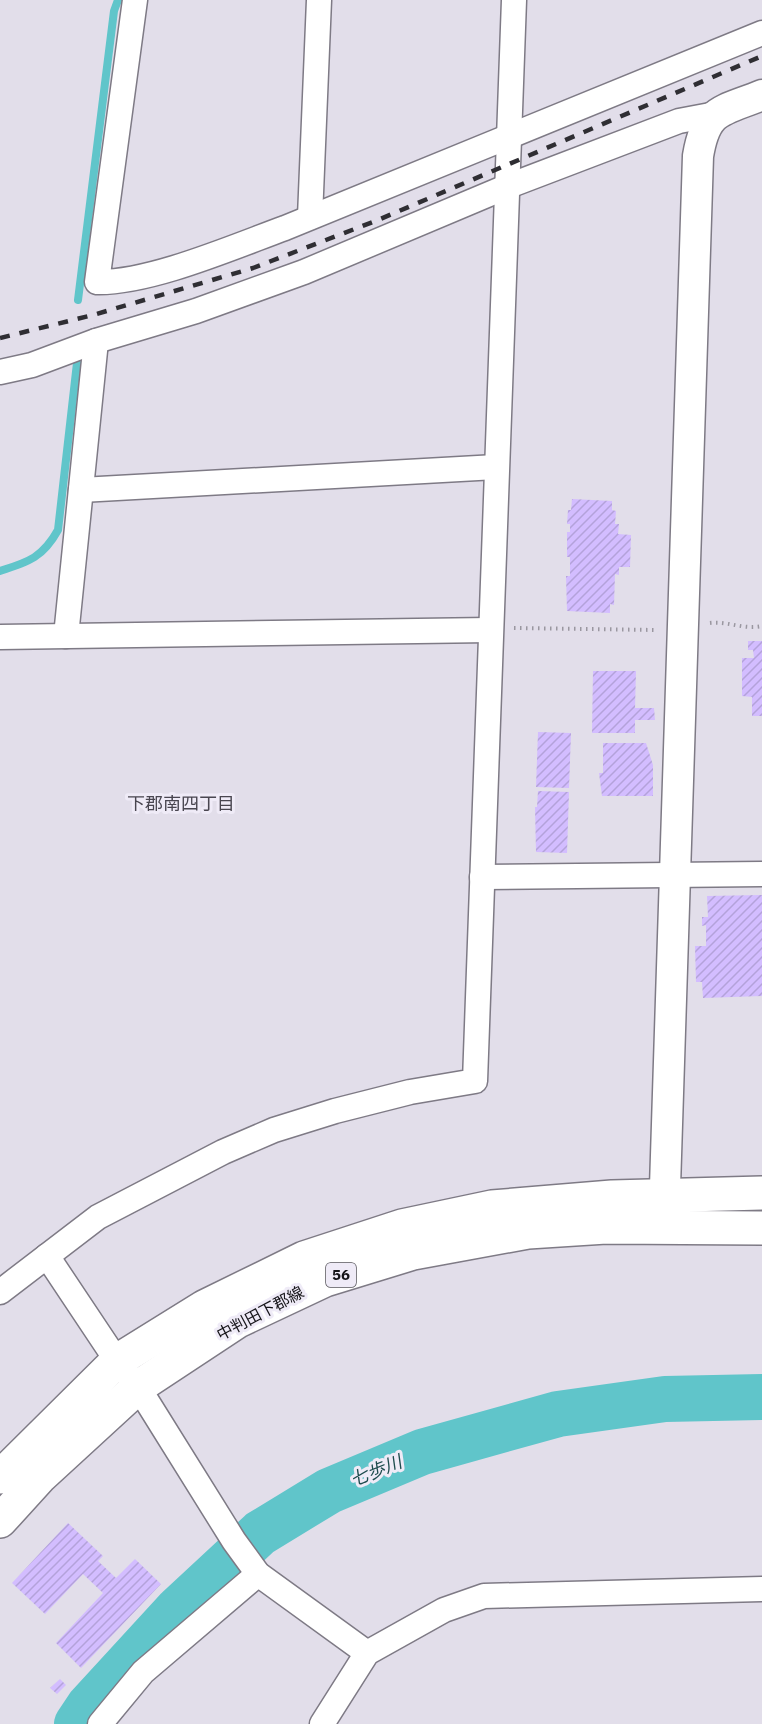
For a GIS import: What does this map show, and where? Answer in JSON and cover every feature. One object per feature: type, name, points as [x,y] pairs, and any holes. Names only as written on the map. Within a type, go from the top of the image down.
[{"type":"main road","name":"中判田下郡線","points":[[0,1477],[117,1361],[204,1307],[304,1258],[402,1227],[492,1207],[665,1195],[762,1193]]},
{"type":"main road","name":"中判田下郡線","points":[[0,1521],[41,1476],[138,1386],[238,1321],[325,1280],[413,1253],[528,1232],[664,1227],[762,1228]]},
{"type":"street","points":[[135,0],[97,282],[119,282],[212,255],[310,218],[762,33]]},
{"type":"street","points":[[310,218],[319,0]]},
{"type":"street","points":[[0,1292],[98,1217],[223,1152],[274,1130],[411,1092],[474,1081],[506,187],[511,136],[514,0]]},
{"type":"street","points":[[0,372],[32,365],[96,341],[196,311],[304,272],[506,187],[679,121],[716,114],[762,95]]},
{"type":"street","points":[[664,1227],[696,175],[702,133],[716,114]]},
{"type":"street","points":[[66,636],[96,341]]},
{"type":"street","points":[[81,490],[496,467]]},
{"type":"street","points":[[0,637],[490,630]]},
{"type":"street","points":[[482,877],[762,874]]},
{"type":"street","points":[[47,1256],[117,1361],[138,1386],[234,1541],[255,1570],[367,1653]]},
{"type":"street","points":[[100,1724],[143,1672],[255,1570]]},
{"type":"street","points":[[322,1724],[367,1653],[444,1610],[484,1596],[762,1589]]},
{"type":"path","points":[[705,624],[724,622],[744,627],[762,626]]},
{"type":"path","points":[[490,630],[604,627],[658,630],[665,627]]},
{"type":"building","points":[[572,499],[612,501],[612,510],[616,511],[615,524],[619,524],[618,534],[631,535],[630,567],[619,567],[619,575],[615,574],[614,605],[610,604],[610,613],[567,611],[566,576],[570,576],[570,557],[567,557],[567,532],[570,532],[570,524],[567,524]]},
{"type":"building","points":[[748,641],[762,641],[762,716],[752,716],[752,697],[742,696],[742,658],[754,658],[753,650],[748,650]]},
{"type":"building","points":[[593,671],[636,671],[635,708],[654,708],[655,720],[635,720],[635,733],[592,733]]},
{"type":"building","points":[[538,732],[571,733],[569,788],[536,787]]},
{"type":"building","points":[[603,743],[646,743],[653,765],[653,796],[602,796],[599,773],[603,773]]},
{"type":"building","points":[[538,791],[569,792],[567,853],[536,852],[535,807],[537,807]]},
{"type":"building","points":[[762,895],[762,996],[703,998],[702,982],[696,982],[695,946],[706,946],[706,925],[702,926],[702,917],[708,917],[707,896]]},
{"type":"building","points":[[68,1523],[103,1556],[98,1561],[116,1578],[135,1559],[161,1584],[81,1668],[56,1643],[103,1593],[83,1574],[45,1614],[12,1583]]},
{"type":"building","points":[[60,1679],[66,1685],[57,1694],[50,1688]]},
{"type":"waterway","points":[[78,300],[114,11],[118,0]]},
{"type":"waterway","points":[[0,571],[34,557],[47,547],[58,530],[77,363]]},
{"type":"waterway","name":"七歩川","points":[[77,1724],[89,1706],[178,1609],[260,1533],[329,1491],[422,1452],[558,1414],[665,1399],[762,1397]]},
{"type":"railway","points":[[0,338],[93,315],[253,268],[378,220],[762,56]]},
{"type":"district","name":"下郡南四丁目","points":[[181,804]]}]
